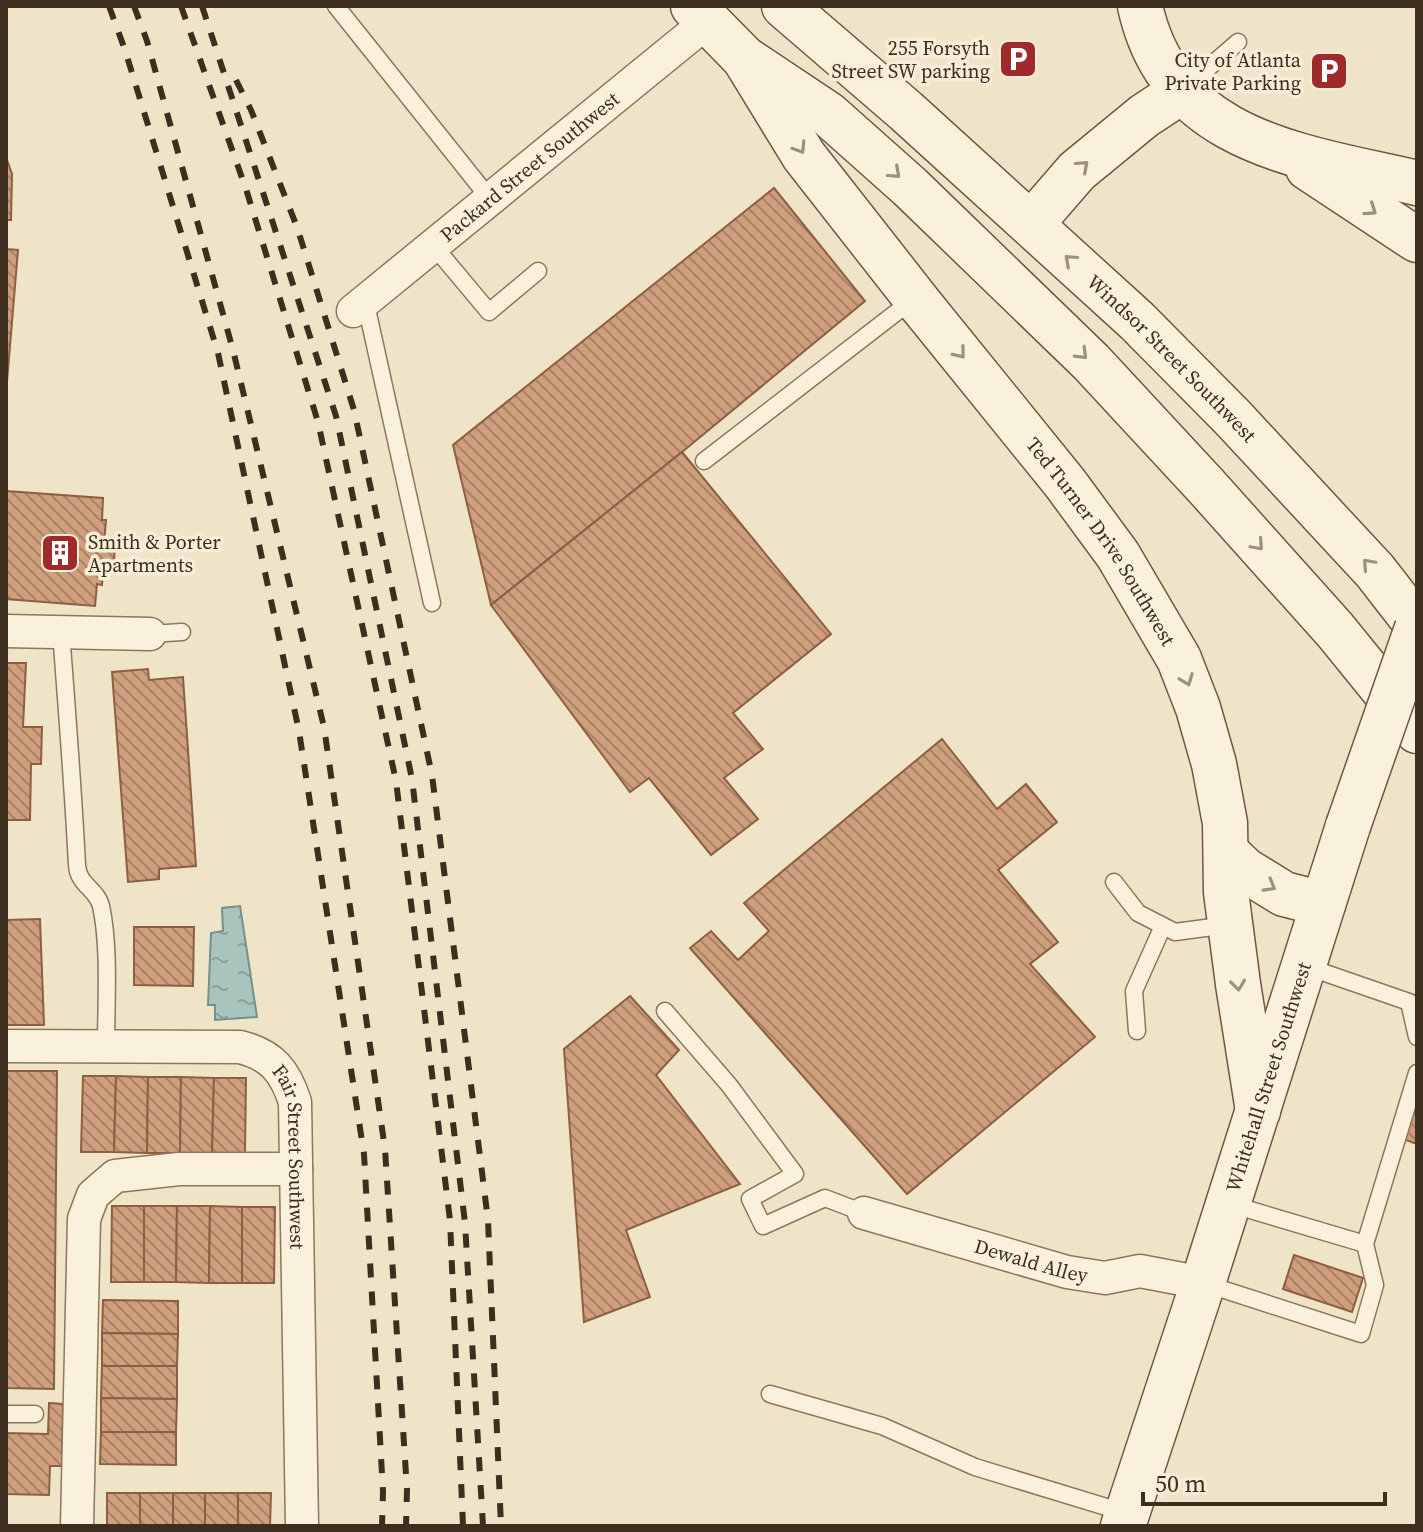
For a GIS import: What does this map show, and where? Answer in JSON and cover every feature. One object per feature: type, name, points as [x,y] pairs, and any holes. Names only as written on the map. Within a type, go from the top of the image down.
[{"type":"street","name":"Windsor Street Southwest","points":[[784,6],[906,111],[1137,321],[1233,418],[1375,571],[1417,627]]},
{"type":"street","points":[[1140,6],[1154,48],[1166,70],[1198,107],[1221,124],[1282,151],[1417,183]]},
{"type":"street","name":"Packard Street Southwest","points":[[359,306],[490,199],[700,14]]},
{"type":"street","name":"Ted Turner Drive Southwest","points":[[700,14],[744,58],[828,114],[910,187],[1091,362],[1335,630],[1417,731]]},
{"type":"street","name":"Ted Turner Drive Southwest","points":[[744,58],[804,156],[1065,483],[1118,555],[1179,659],[1198,708],[1225,823],[1226,892],[1258,1111]]},
{"type":"street","points":[[1031,224],[1077,171],[1144,116],[1182,91]]},
{"type":"street","points":[[1282,151],[1417,240]]},
{"type":"street","name":"Whitehall Street Southwest","points":[[1125,1520],[1348,826],[1417,627]]},
{"type":"street","points":[[6,631],[166,633]]},
{"type":"street","points":[[1226,852],[1245,870],[1284,894],[1323,904]]},
{"type":"street","name":"Fair Street Southwest","points":[[6,1046],[240,1047],[270,1059],[290,1085],[295,1102],[302,1526]]},
{"type":"street","points":[[77,1526],[84,1219],[93,1195],[115,1176],[130,1173],[179,1169],[296,1169]]},
{"type":"street","name":"Dewald Alley","points":[[864,1213],[1067,1272],[1105,1278],[1140,1271],[1203,1283]]},
{"type":"lane","points":[[336,6],[490,199]]},
{"type":"lane","points":[[1182,91],[1238,42]]},
{"type":"lane","points":[[433,245],[489,312],[538,271]]},
{"type":"lane","points":[[704,461],[915,298]]},
{"type":"lane","points":[[359,306],[432,603]]},
{"type":"lane","points":[[61,632],[77,867],[81,880],[98,898],[105,940],[106,1047]]},
{"type":"lane","points":[[1114,882],[1138,913],[1175,932],[1231,925]]},
{"type":"lane","points":[[1137,1031],[1134,991],[1163,926]]},
{"type":"lane","points":[[1304,965],[1409,1002],[1417,1037]]},
{"type":"lane","points":[[665,1011],[729,1085],[795,1174],[750,1199],[763,1226],[825,1198],[864,1213]]},
{"type":"lane","points":[[1203,1283],[1361,1334],[1375,1285],[1365,1244],[1417,1073]]},
{"type":"lane","points":[[1228,1204],[1365,1244]]},
{"type":"lane","points":[[770,1394],[882,1426],[975,1467],[1125,1520]]},
{"type":"lane","points":[[6,1414],[35,1414]]},
{"type":"water","points":[[240,906],[257,1017],[215,1020],[215,1005],[208,1005],[211,933],[223,931],[222,908]]},
{"type":"building","points":[[6,157],[12,174],[11,220],[6,220]]},
{"type":"building","points":[[774,188],[865,301],[491,605],[453,445]]},
{"type":"building","points":[[6,249],[18,250],[6,394]]},
{"type":"building","points":[[682,452],[831,634],[733,713],[763,749],[724,778],[758,819],[711,855],[649,778],[630,792],[491,605]]},
{"type":"building","name":"Smith & Porter Apartments","points":[[6,491],[103,498],[102,520],[106,520],[104,543],[115,543],[114,563],[104,562],[102,585],[97,584],[95,606],[6,599]]},
{"type":"building","points":[[6,663],[26,663],[23,727],[42,727],[41,764],[31,764],[30,820],[6,820]]},
{"type":"building","points":[[148,669],[149,680],[183,677],[196,866],[159,869],[159,879],[128,882],[112,672]]},
{"type":"building","points":[[942,739],[997,809],[1026,784],[1057,822],[998,870],[1058,942],[1030,964],[1095,1037],[907,1194],[690,948],[711,931],[738,960],[769,931],[744,903]]},
{"type":"building","points":[[40,919],[44,1025],[6,1025],[6,920]]},
{"type":"building","points":[[134,927],[194,927],[193,986],[134,985]]},
{"type":"building","points":[[630,996],[679,1050],[656,1075],[740,1184],[626,1230],[650,1297],[584,1322],[564,1049]]},
{"type":"building","points":[[6,1071],[57,1071],[54,1389],[6,1388]]},
{"type":"building","points":[[83,1076],[116,1076],[114,1152],[81,1152]]},
{"type":"building","points":[[116,1076],[148,1077],[147,1153],[114,1152]]},
{"type":"building","points":[[148,1077],[181,1077],[180,1153],[147,1153]]},
{"type":"building","points":[[181,1077],[214,1078],[212,1153],[180,1153]]},
{"type":"building","points":[[214,1078],[246,1078],[245,1154],[212,1153]]},
{"type":"building","points":[[1414,1105],[1417,1106],[1417,1144],[1403,1139]]},
{"type":"building","points":[[112,1206],[144,1206],[144,1282],[111,1282]]},
{"type":"building","points":[[144,1206],[177,1206],[176,1282],[144,1282]]},
{"type":"building","points":[[177,1206],[210,1206],[209,1283],[176,1282]]},
{"type":"building","points":[[210,1206],[242,1207],[242,1283],[209,1283]]},
{"type":"building","points":[[242,1207],[275,1207],[274,1283],[242,1283]]},
{"type":"building","points":[[1294,1255],[1363,1278],[1352,1312],[1283,1289]]},
{"type":"building","points":[[103,1300],[178,1301],[178,1334],[102,1333]]},
{"type":"building","points":[[102,1333],[178,1334],[177,1366],[102,1366]]},
{"type":"building","points":[[102,1366],[177,1366],[177,1399],[101,1398]]},
{"type":"building","points":[[101,1398],[177,1399],[176,1432],[101,1432]]},
{"type":"building","points":[[49,1403],[63,1404],[62,1466],[50,1466],[49,1495],[6,1494],[6,1433],[48,1434]]},
{"type":"building","points":[[101,1432],[176,1432],[176,1465],[100,1464]]},
{"type":"building","points":[[107,1493],[140,1493],[140,1526],[107,1526]]},
{"type":"building","points":[[140,1493],[173,1493],[173,1526],[140,1526]]},
{"type":"building","points":[[173,1493],[205,1493],[205,1526],[173,1526]]},
{"type":"building","points":[[205,1493],[238,1493],[238,1526],[205,1526]]},
{"type":"building","points":[[238,1493],[271,1493],[270,1526],[238,1526]]},
{"type":"railway","points":[[109,6],[218,353],[299,731],[364,1154],[383,1492],[382,1526]]},
{"type":"railway","points":[[134,6],[147,41],[233,350],[324,727],[385,1149],[407,1490],[406,1526]]},
{"type":"railway","points":[[181,6],[246,189],[318,422],[396,781],[450,1220],[463,1526]]},
{"type":"railway","points":[[202,6],[336,416],[412,779],[465,1223],[483,1526]]},
{"type":"railway","points":[[236,80],[297,227],[354,410],[432,775],[488,1220],[501,1526]]},
{"type":"place","name":"255 Forsyth Street SW parking","points":[[1018,59]]},
{"type":"place","name":"City of Atlanta Private Parking","points":[[1329,71]]},
{"type":"place","name":"Smith & Porter Apartments","points":[[60,553]]}]
